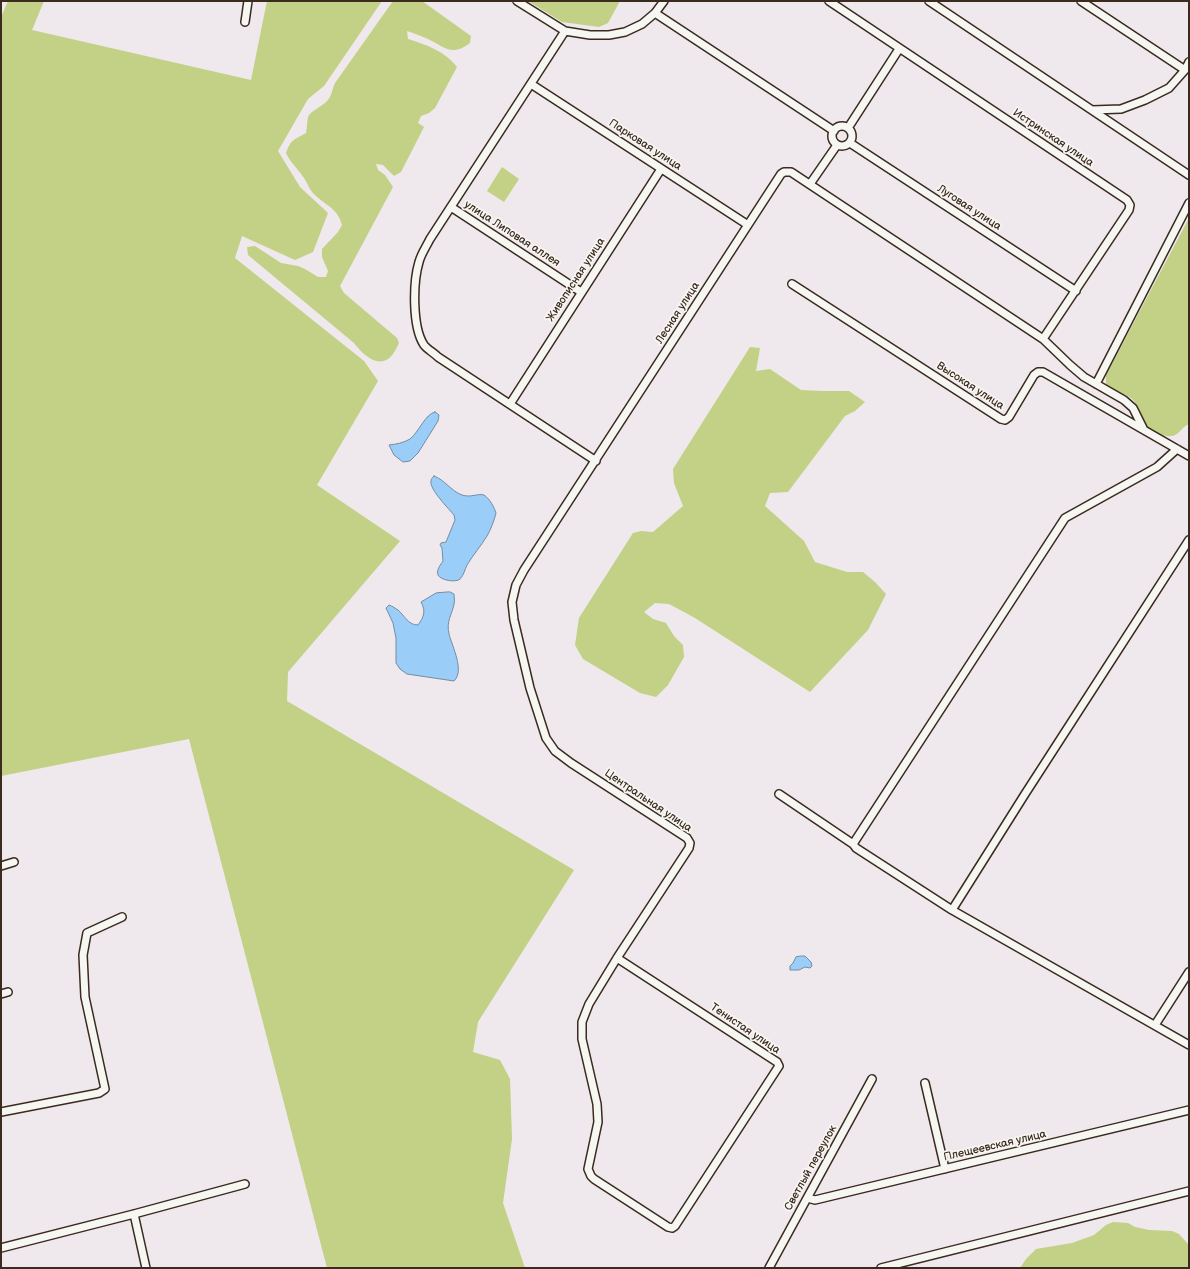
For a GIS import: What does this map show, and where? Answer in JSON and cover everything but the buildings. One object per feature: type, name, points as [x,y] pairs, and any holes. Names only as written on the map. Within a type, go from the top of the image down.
[{"type":"street","points":[[245,22],[248,1]]},
{"type":"street","points":[[517,1],[565,30],[590,35],[609,35],[625,32],[636,27],[655,13],[664,1]]},
{"type":"street","name":"Истринская улица","points":[[829,1],[1126,200],[1130,205],[1129,210],[1043,339]]},
{"type":"street","points":[[929,1],[1189,175]]},
{"type":"street","points":[[1081,1],[1185,70]]},
{"type":"street","points":[[655,13],[834,131]]},
{"type":"street","points":[[565,30],[430,239],[419,260],[415,279],[415,311],[418,329],[424,345],[438,357],[596,461]]},
{"type":"street","points":[[848,128],[900,49]]},
{"type":"street","points":[[1092,110],[1121,109],[1145,100],[1169,88],[1185,70],[1189,62]]},
{"type":"street","name":"Парковая улица","points":[[531,84],[748,225]]},
{"type":"street","points":[[843,126],[848,128],[851,132],[852,138],[850,143],[846,146],[836,145],[832,136],[834,131],[838,127],[843,126]]},
{"type":"street","name":"Луговая улица","points":[[850,143],[1076,291]]},
{"type":"street","points":[[836,145],[810,184],[1043,339],[1084,377],[1124,400],[1133,408],[1144,430]]},
{"type":"street","name":"Живописная улица","points":[[510,404],[581,292],[662,169]]},
{"type":"street","name":"Лесная улица","points":[[596,461],[779,177],[784,172],[791,172],[810,184]]},
{"type":"street","points":[[1096,384],[1189,203]]},
{"type":"street","name":"улица Липовая аллея","points":[[451,207],[581,292]]},
{"type":"street","name":"Высокая улица","points":[[792,284],[1001,419],[1005,420],[1009,417],[1034,375],[1038,372],[1043,372],[1189,456]]},
{"type":"street","points":[[853,844],[1065,518],[1157,467],[1177,449]]},
{"type":"street","name":"Центральная улица","points":[[596,461],[524,570],[516,585],[512,602],[514,620],[530,688],[546,738],[555,750],[571,763],[687,838],[690,844],[689,848],[617,958],[589,1004],[582,1022],[582,1039],[597,1104],[598,1122],[588,1169],[591,1176],[594,1180],[668,1227],[672,1228]]},
{"type":"street","points":[[952,910],[1189,540]]},
{"type":"street","points":[[779,794],[853,844],[856,848],[952,910],[1189,1045]]},
{"type":"street","points":[[1,866],[14,862]]},
{"type":"street","points":[[1,1112],[99,1093],[105,1088],[85,998],[83,955],[87,933],[122,918]]},
{"type":"street","name":"Тенистая улица","points":[[617,958],[777,1062],[778,1066],[680,1219],[672,1228]]},
{"type":"street","points":[[1155,1025],[1189,972]]},
{"type":"street","name":"Светлый переулок","points":[[769,1268],[872,1079]]},
{"type":"street","points":[[926,1083],[945,1169]]},
{"type":"street","name":"Плещеевская улица","points":[[807,1198],[815,1200],[1189,1110]]},
{"type":"street","points":[[1,1248],[245,1184]]},
{"type":"street","points":[[881,1268],[1189,1191]]},
{"type":"street","points":[[134,1214],[146,1268]]},
{"type":"green space","points":[[8,1],[44,1],[32,30],[251,80],[267,1],[382,1],[324,86],[308,99],[278,151],[300,187],[328,213],[313,252],[295,260],[242,236],[235,258],[364,361],[378,381],[317,485],[400,541],[288,672],[287,701],[574,870],[478,1022],[473,1052],[500,1060],[510,1079],[512,1139],[503,1203],[525,1268],[327,1268],[189,739],[1,776],[1,17]]},
{"type":"green space","points":[[393,1],[422,1],[471,36],[470,43],[453,50],[407,31],[408,39],[421,43],[441,53],[457,67],[435,108],[429,113],[421,116],[418,123],[424,127],[401,172],[394,176],[383,165],[376,164],[378,170],[385,175],[393,187],[340,286],[344,293],[397,338],[399,343],[393,354],[388,359],[377,361],[362,352],[354,343],[248,255],[247,247],[255,246],[281,263],[298,266],[318,277],[326,277],[328,271],[322,257],[322,249],[338,232],[342,225],[335,211],[312,192],[286,153],[291,142],[306,133],[309,115],[329,99],[335,83]]},
{"type":"green space","points":[[528,1],[620,1],[608,23],[599,27],[562,22]]},
{"type":"green space","points":[[502,167],[519,179],[504,202],[487,191]]},
{"type":"green space","points":[[1189,218],[1189,424],[1175,435],[1166,436],[1161,435],[1146,426],[1140,419],[1137,407],[1131,398],[1106,387],[1106,375]]},
{"type":"green space","points":[[750,347],[760,348],[756,371],[770,369],[801,390],[849,391],[865,402],[855,411],[845,416],[788,492],[770,493],[765,506],[804,541],[815,562],[847,572],[863,572],[886,594],[868,630],[810,692],[695,618],[669,604],[655,603],[644,612],[653,619],[666,623],[674,636],[683,645],[684,657],[668,685],[656,697],[640,693],[583,659],[575,645],[579,618],[633,533],[641,531],[653,532],[683,506],[674,483],[673,469]]},
{"type":"green space","points":[[1113,1222],[1128,1223],[1135,1227],[1149,1230],[1172,1231],[1179,1234],[1189,1245],[1189,1268],[1020,1268],[1026,1259],[1036,1249],[1072,1243],[1094,1235],[1106,1225]]},
{"type":"water","points":[[435,412],[439,415],[438,421],[418,453],[410,461],[403,462],[394,455],[389,445],[410,439],[428,416]]},
{"type":"water","points":[[434,476],[462,495],[484,495],[492,503],[496,513],[487,536],[458,580],[445,580],[438,575],[439,567],[443,561],[442,548],[440,545],[441,543],[446,542],[455,520],[454,515],[440,499],[431,485],[431,480]]},
{"type":"water","points":[[450,592],[454,594],[454,602],[448,629],[457,658],[457,677],[454,681],[407,674],[400,669],[396,663],[396,638],[393,623],[386,608],[389,605],[392,606],[409,622],[418,625],[424,614],[421,602],[436,593]]},
{"type":"water","points":[[805,956],[811,962],[812,966],[810,968],[805,967],[799,970],[790,970],[790,966],[796,957]]}]
